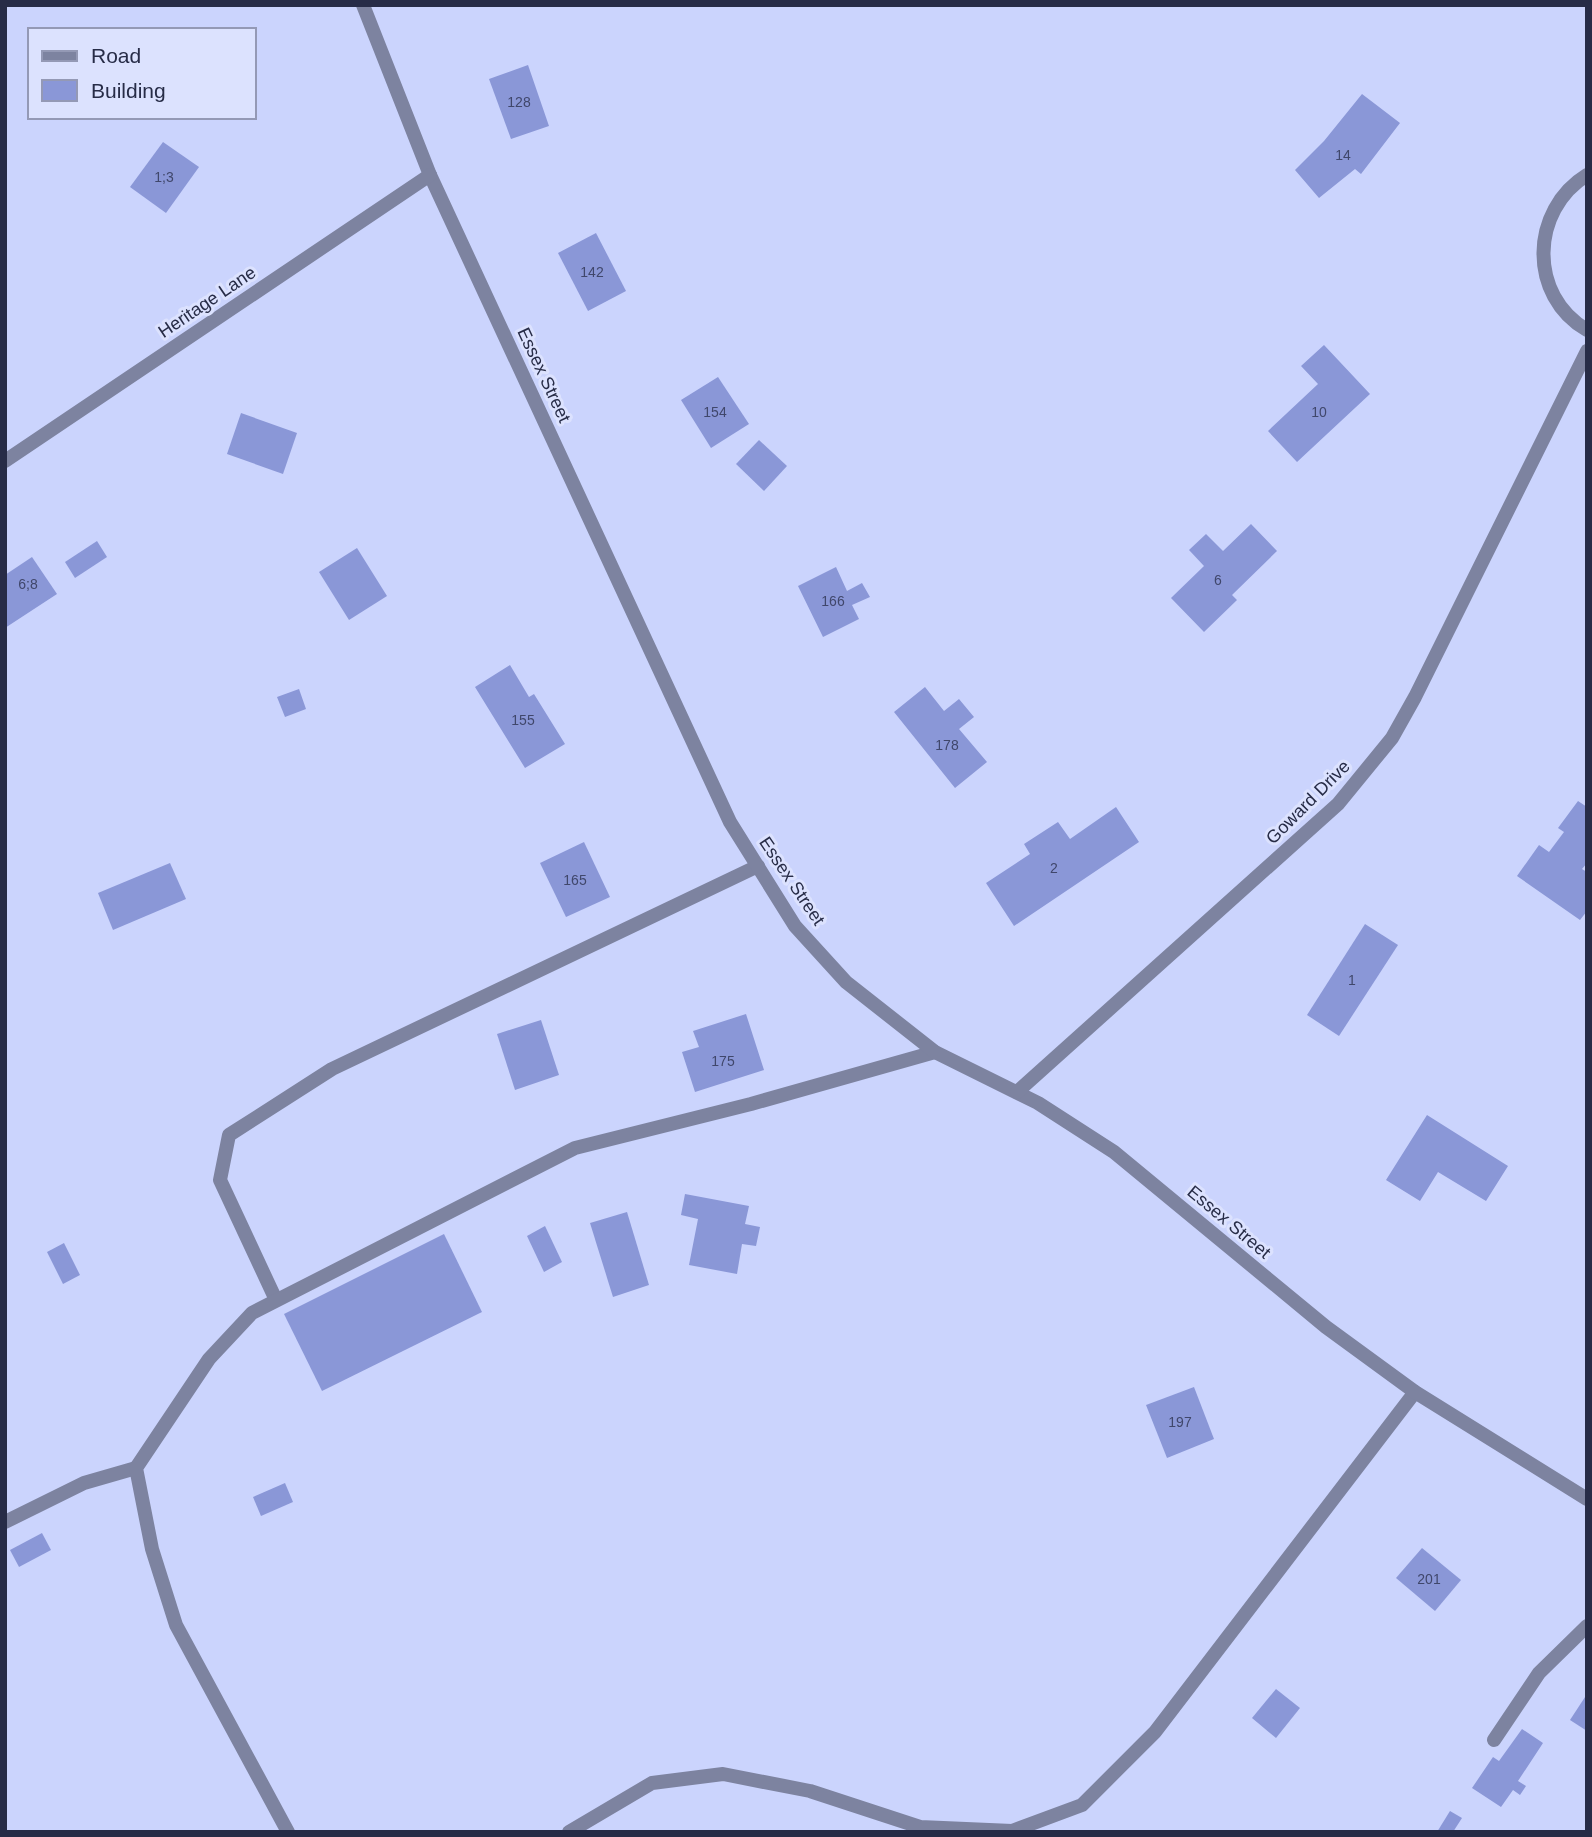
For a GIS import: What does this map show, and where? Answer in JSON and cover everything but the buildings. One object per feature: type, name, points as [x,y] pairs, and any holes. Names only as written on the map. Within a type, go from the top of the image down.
[{"type":"street","name":"Essex Street","points":[[363,5],[430,175],[730,821],[795,926],[846,982],[935,1052],[1017,1092],[1114,1152],[1326,1327],[1415,1392],[1587,1499]]},
{"type":"street","name":"Heritage Lane","points":[[5,461],[430,175]]},
{"type":"street","points":[[1587,175],[1556,204],[1548,221],[1543,259],[1553,296],[1565,312],[1587,330]]},
{"type":"street","name":"Goward Drive","points":[[1017,1092],[1307,833],[1365,774],[1392,738],[1415,697],[1587,351]]},
{"type":"street","points":[[276,1300],[220,1180],[229,1135],[332,1069],[758,866]]},
{"type":"street","points":[[5,1522],[83,1483],[136,1468],[209,1359],[252,1313],[575,1148],[714,1114],[935,1052]]},
{"type":"street","points":[[569,1832],[652,1783],[723,1774],[810,1791],[920,1827],[1012,1830],[1082,1805],[1155,1732],[1415,1392]]},
{"type":"street","points":[[136,1468],[152,1549],[176,1625],[288,1832]]},
{"type":"street","points":[[1494,1740],[1539,1673],[1587,1626]]}]
